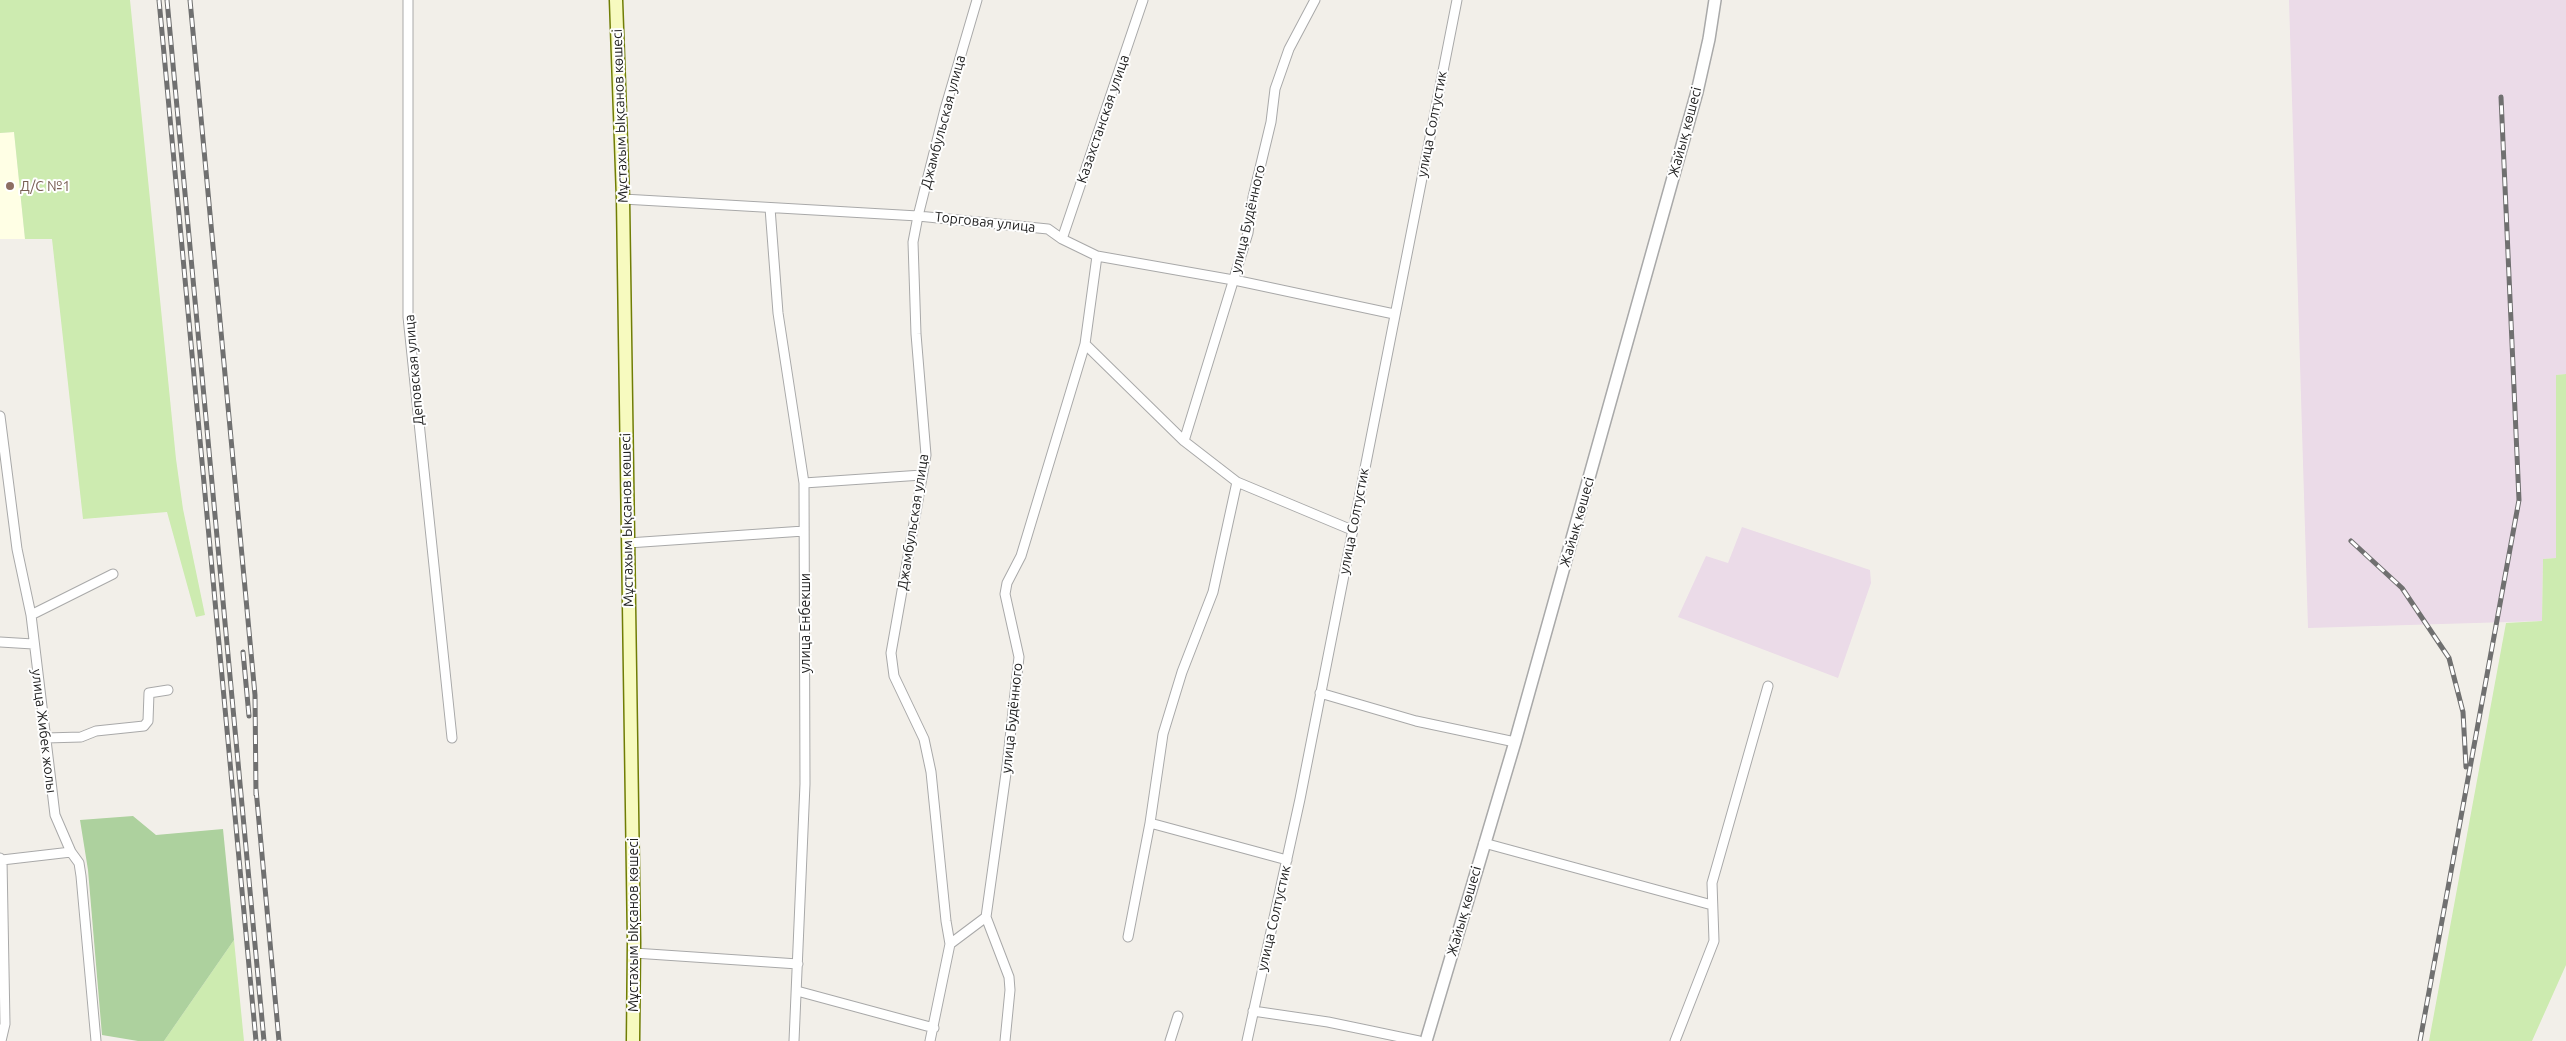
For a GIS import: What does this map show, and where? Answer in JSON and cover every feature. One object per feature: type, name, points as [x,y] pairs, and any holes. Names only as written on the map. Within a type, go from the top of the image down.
[{"type":"main road","name":"Мұстахым Ықсанов көшесі","points":[[616,0],[623,200],[634,953],[633,1041]]},
{"type":"street","name":"Деповская улица","points":[[408,0],[408,316],[452,738]]},
{"type":"street","name":"Джамбульская улица","points":[[930,1041],[950,944],[931,772],[924,739],[894,676],[892,653],[926,455],[916,325],[913,242],[945,109],[977,0]]},
{"type":"street","name":"Казахстанская улица","points":[[1062,239],[1143,0]]},
{"type":"street","name":"улица Будённого","points":[[1184,441],[1248,233],[1253,197],[1271,122],[1275,89],[1289,49],[1314,0]]},
{"type":"street","name":"улица Солтустик","points":[[1247,1041],[1287,860],[1457,0]]},
{"type":"street","name":"Жайық көшесі","points":[[1426,1041],[1515,742],[1697,92],[1709,39],[1714,0]]},
{"type":"street","name":"Торговая улица","points":[[623,200],[918,216],[1048,228],[1062,239],[1097,256],[1234,281],[1394,314]]},
{"type":"street","name":"улица Енбекши","points":[[770,208],[778,313],[804,483],[805,784],[794,1041]]},
{"type":"street","name":"улица Будённого","points":[[1005,1041],[1010,990],[1009,977],[986,917],[1007,766],[1019,657],[1005,594],[1007,583],[1021,556],[1085,344],[1097,256]]},
{"type":"street","points":[[1085,344],[1184,441],[1237,482],[1352,530]]},
{"type":"street","name":"улица Жибек жолы","points":[[0,416],[17,549],[31,615],[55,815],[71,852],[79,863],[82,876],[96,1041]]},
{"type":"street","points":[[804,483],[922,475]]},
{"type":"street","points":[[1128,937],[1150,823],[1163,734],[1182,672],[1213,592],[1237,482]]},
{"type":"street","points":[[628,543],[804,531]]},
{"type":"street","points":[[31,615],[113,574]]},
{"type":"street","points":[[0,642],[34,644]]},
{"type":"street","points":[[1674,1041],[1714,941],[1712,883],[1768,686]]},
{"type":"street","points":[[46,738],[82,737],[96,731],[144,726],[148,721],[149,693],[168,690]]},
{"type":"street","points":[[1320,693],[1416,721],[1515,742]]},
{"type":"street","points":[[1150,823],[1287,860]]},
{"type":"street","points":[[1484,843],[1712,904]]},
{"type":"street","points":[[1,1041],[5,1024],[1,859],[71,852]]},
{"type":"street","points":[[950,944],[986,917]]},
{"type":"street","points":[[634,953],[798,964]]},
{"type":"street","points":[[797,990],[934,1028]]},
{"type":"street","points":[[1253,1011],[1328,1022],[1419,1041]]},
{"type":"street","points":[[1170,1041],[1178,1016]]},
{"type":"shaded area","points":[[2289,0],[2566,0],[2566,374],[2556,375],[2556,558],[2543,559],[2542,621],[2308,628]]},
{"type":"shaded area","name":"Д/С №1","points":[[14,132],[25,239],[0,239],[0,133]]},
{"type":"shaded area","points":[[1742,527],[1870,570],[1871,583],[1838,678],[1678,617],[1706,556],[1728,563]]},
{"type":"green space","points":[[0,0],[130,0],[176,459],[183,509],[205,615],[196,617],[167,512],[83,519],[52,239],[25,239],[14,132],[0,133]]},
{"type":"green space","points":[[2566,374],[2566,965],[2532,1041],[2429,1041],[2506,623],[2542,621],[2543,559],[2556,558],[2556,375]]},
{"type":"green space","points":[[133,816],[156,835],[223,829],[234,940],[164,1041],[138,1041],[102,1035],[88,870],[80,820]]},
{"type":"green space","points":[[234,940],[244,1041],[164,1041]]},
{"type":"railway","points":[[159,0],[256,1041]]},
{"type":"railway","points":[[167,0],[264,1041]]},
{"type":"railway","points":[[190,0],[255,695],[256,795]]},
{"type":"railway","points":[[2420,1041],[2519,500],[2501,97]]},
{"type":"railway","points":[[2351,541],[2402,588],[2449,658],[2463,712],[2466,767]]},
{"type":"railway","points":[[243,652],[249,716]]},
{"type":"railway","points":[[256,789],[279,1041]]},
{"type":"place","name":"Д/С №1","points":[[10,186]]}]
